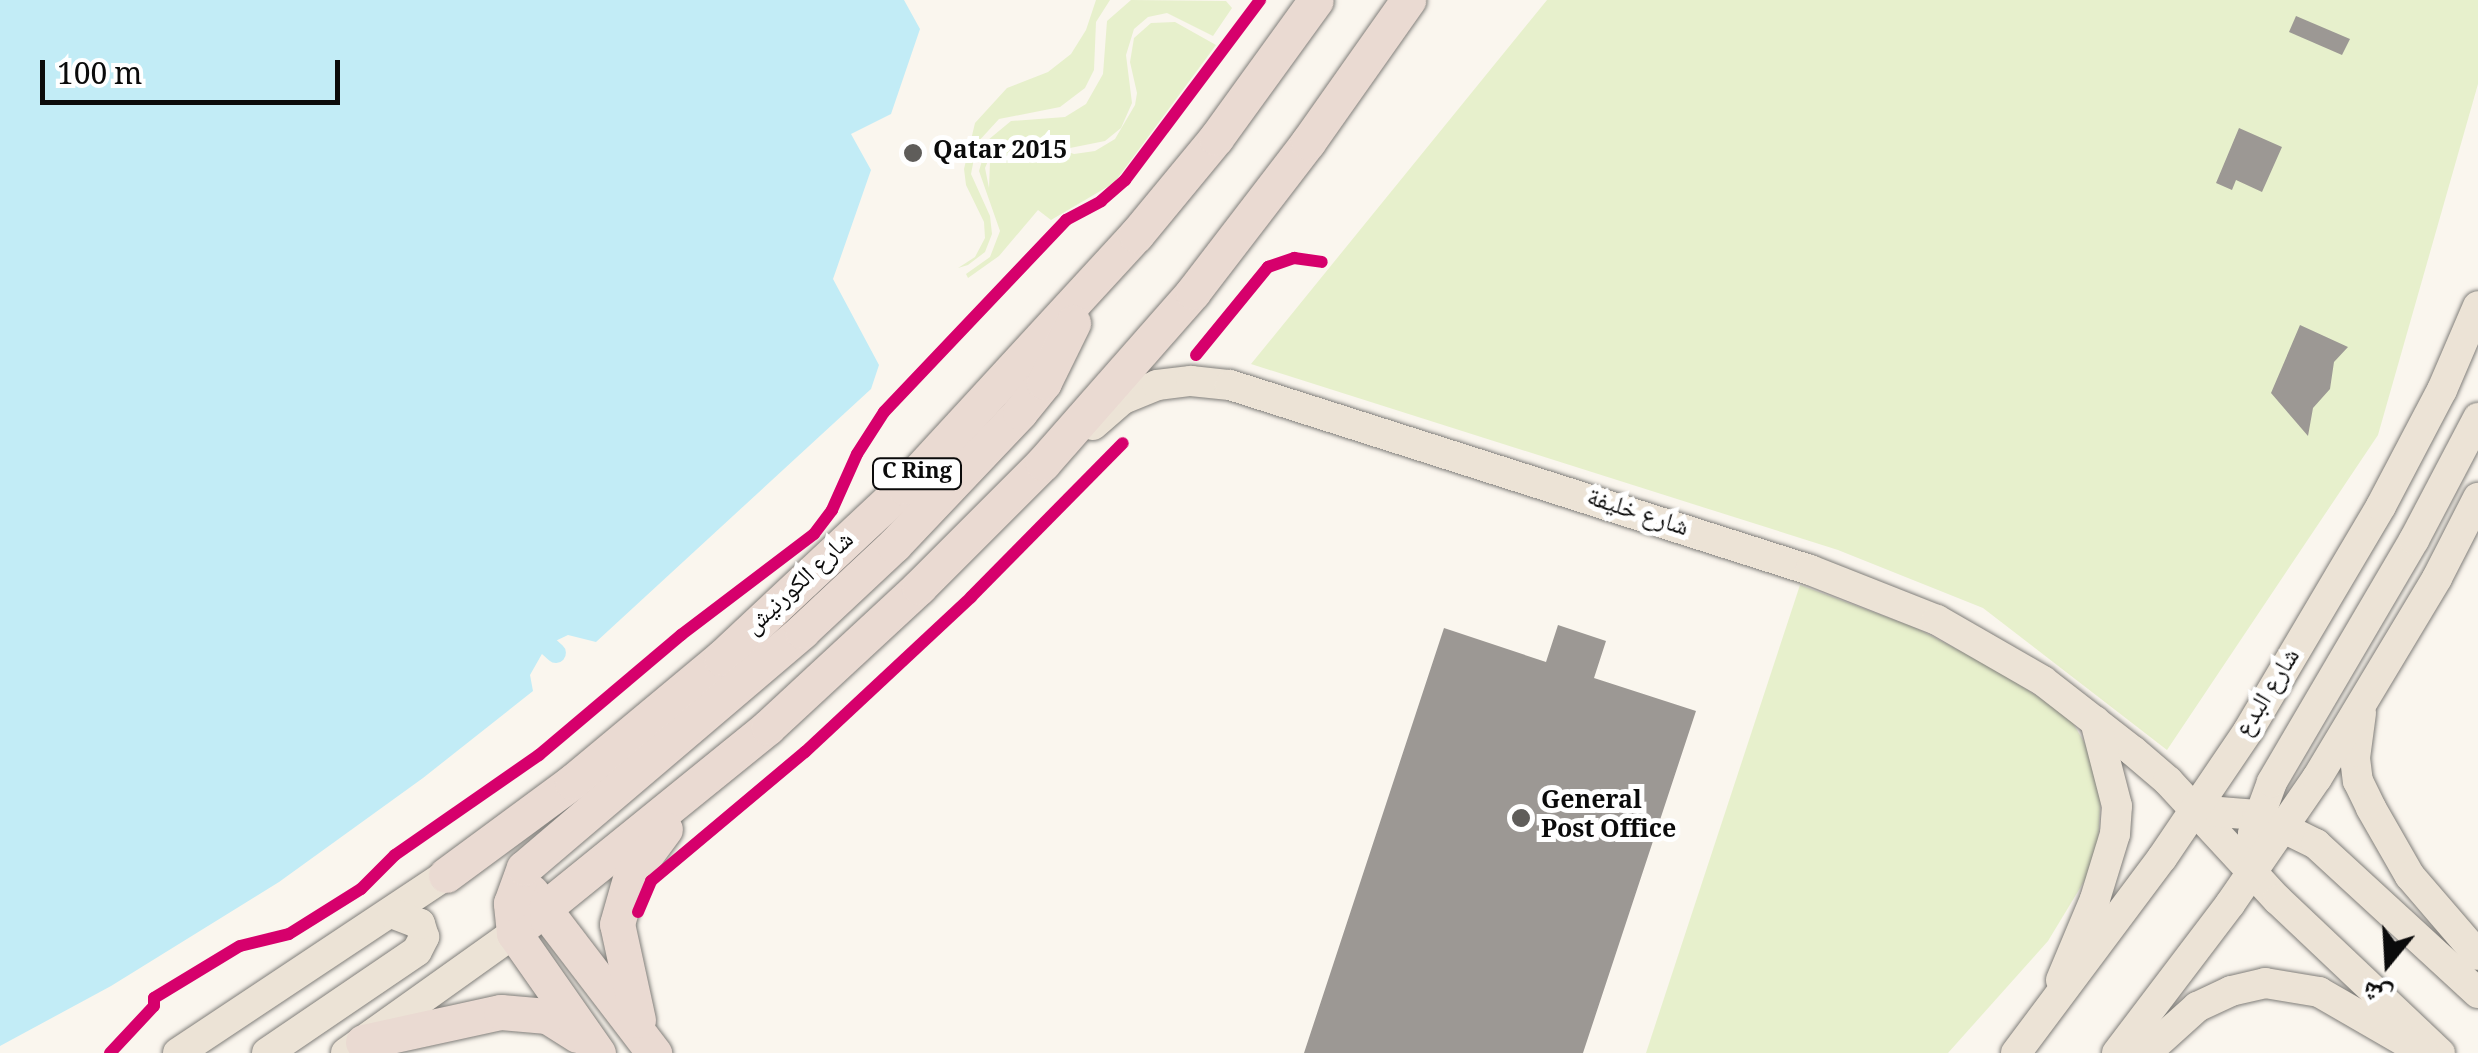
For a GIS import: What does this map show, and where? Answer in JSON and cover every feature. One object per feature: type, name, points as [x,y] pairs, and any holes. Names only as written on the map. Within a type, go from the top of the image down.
[{"type":"highway","name":"شارع الكورنيش","points":[[446,876],[572,782],[780,606],[964,426],[1078,303],[1216,138],[1316,0]]},
{"type":"highway","points":[[514,932],[695,788],[848,655],[1043,463],[1193,292],[1298,156],[1408,0]]},
{"type":"highway","points":[[595,1048],[533,966],[514,932],[511,902],[516,880],[533,857],[802,631],[980,456],[1044,382],[1071,329],[1078,303]]},
{"type":"highway","points":[[646,1042],[617,935],[623,894],[639,861],[695,788]]},
{"type":"highway","points":[[446,876],[487,872],[516,880],[546,908],[646,1042]]},
{"type":"highway","points":[[354,1048],[501,1012],[524,1012],[547,1016],[595,1048]]},
{"type":"main road","name":"شارع البدع","points":[[2016,1053],[2195,810],[2266,702],[2382,506],[2442,390],[2478,306]]},
{"type":"main road","name":"شارع خليفة","points":[[1043,463],[1073,446],[1109,408],[1139,391],[1174,382],[1230,385],[1861,588],[1983,644],[2095,720],[2168,781],[2251,871],[2440,1053]]},
{"type":"main road","points":[[2117,1053],[2251,871],[2271,820],[2478,418]]},
{"type":"main road","points":[[2271,820],[2364,697],[2437,578],[2478,498]]},
{"type":"main road","points":[[2364,697],[2356,739],[2358,781],[2410,876],[2478,956]]},
{"type":"main road","points":[[2055,1003],[2066,960],[2095,899],[2115,834],[2117,806],[2095,720]]},
{"type":"main road","points":[[2195,810],[2271,820],[2316,844],[2478,993]]},
{"type":"main road","name":"شارع الكورنيش","points":[[178,1053],[446,876]]},
{"type":"main road","points":[[267,1053],[417,952],[424,937],[420,924],[392,913]]},
{"type":"main road","points":[[354,1048],[514,932]]},
{"type":"main road","points":[[2146,1053],[2196,1007],[2231,991],[2265,984],[2320,992],[2424,1053]]},
{"type":"green space","points":[[1096,0],[1110,0],[1096,22],[1094,70],[1085,88],[1060,107],[999,119],[977,143],[971,174],[990,216],[992,234],[985,252],[958,268],[975,257],[985,238],[984,222],[966,185],[964,169],[975,123],[1007,88],[1048,72],[1071,54],[1086,30]]},
{"type":"green space","points":[[1131,0],[1226,1],[1232,8],[1213,36],[1167,13],[1148,17],[1134,29],[1126,55],[1132,103],[1121,128],[1105,141],[1065,149],[1018,135],[993,149],[985,168],[989,188],[990,161],[1009,141],[1027,138],[1074,154],[1095,151],[1115,139],[1135,105],[1137,93],[1130,62],[1134,38],[1151,23],[1175,22],[1216,45],[1114,183],[1051,220],[1038,210],[999,256],[968,278],[966,274],[990,257],[1000,231],[979,171],[988,140],[1011,121],[1065,117],[1086,104],[1103,74],[1107,21]]},
{"type":"green space","points":[[1547,0],[2478,0],[2478,84],[2378,435],[2167,750],[1983,608],[1838,550],[1251,364]]},
{"type":"green space","points":[[1800,585],[1916,628],[1999,671],[2070,718],[2102,773],[2097,860],[2048,941],[1948,1053],[1646,1053]]},
{"type":"water","points":[[0,0],[904,0],[920,29],[891,114],[851,134],[871,170],[833,279],[879,365],[871,389],[596,642],[568,635],[547,645],[530,675],[533,691],[423,778],[279,882],[111,986],[0,1046]]},
{"type":"building","points":[[2296,16],[2350,39],[2342,55],[2289,32]]},
{"type":"building","points":[[2239,128],[2282,147],[2262,192],[2236,180],[2232,190],[2216,183]]},
{"type":"building","points":[[2300,325],[2348,347],[2334,362],[2330,389],[2313,408],[2308,436],[2271,393]]},
{"type":"building","name":"General Post Office","points":[[1558,625],[1606,641],[1594,678],[1696,711],[1583,1053],[1304,1053],[1444,628],[1546,662]]},
{"type":"waterway","points":[[547,645],[556,653]]},
{"type":"cycle path","points":[[110,1053],[154,1006],[154,998],[240,946],[289,934],[361,889],[395,855],[539,755],[681,635],[814,534],[832,510],[857,454],[884,412],[1066,220],[1101,201],[1125,180],[1260,0]]},
{"type":"cycle path","points":[[1196,355],[1268,267],[1294,258],[1322,262]]},
{"type":"cycle path","points":[[638,912],[651,881],[805,752],[971,597],[1123,443]]},
{"type":"place","name":"Qatar 2015","points":[[913,153]]},
{"type":"place","name":"General Post Office","points":[[1521,818]]}]
